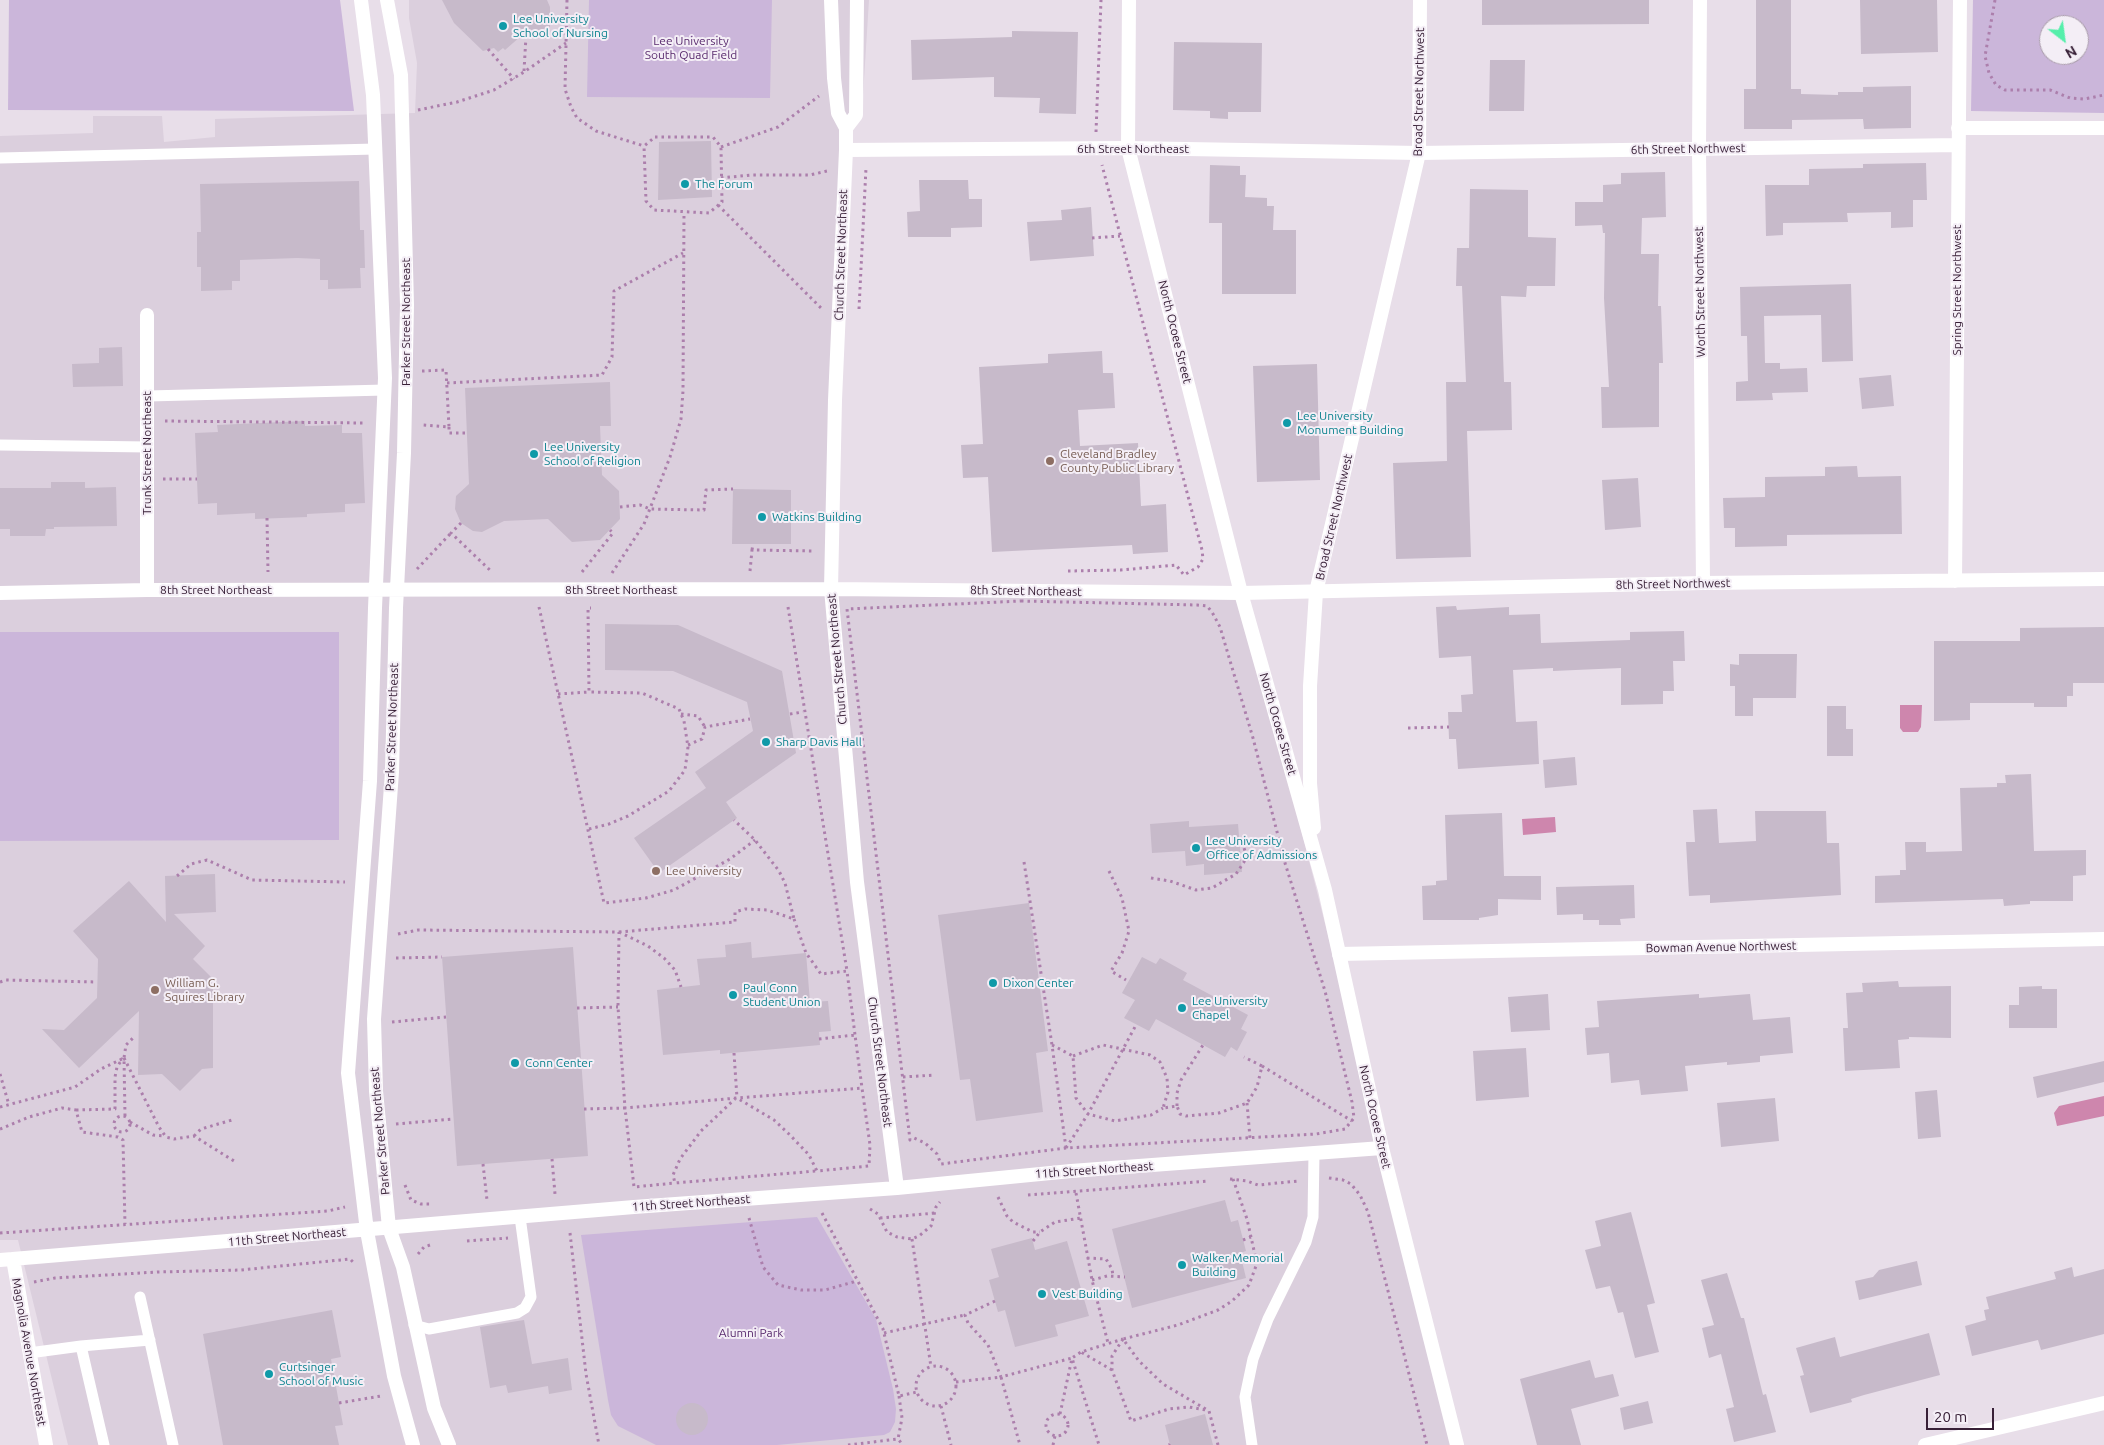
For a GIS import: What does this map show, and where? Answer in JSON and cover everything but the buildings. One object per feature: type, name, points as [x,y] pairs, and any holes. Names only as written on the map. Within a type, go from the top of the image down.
[{"type":"street","name":"Parker Street Northeast","points":[[361,0],[369,52],[376,149],[385,390],[370,781],[348,1073],[367,1230],[377,1271],[394,1376],[413,1445]]},
{"type":"street","name":"Parker Street Northeast","points":[[387,0],[401,75],[407,305],[405,424],[396,591],[392,772],[374,1019],[376,1091],[388,1228],[403,1267],[414,1325],[434,1408],[449,1445]]},
{"type":"street","name":"Church Street Northeast","points":[[831,0],[834,78],[838,112],[846,128],[835,400],[831,589],[857,882],[897,1188]]},
{"type":"street","name":"Church Street Northeast","points":[[846,128],[856,116],[857,0]]},
{"type":"street","name":"North Ocoee Street","points":[[1129,0],[1128,148],[1241,593],[1325,890],[1382,1148],[1457,1445]]},
{"type":"street","name":"Broad Street Northwest","points":[[1325,890],[1314,830],[1310,783],[1310,686],[1316,592],[1419,153],[1420,0]]},
{"type":"street","name":"Worth Street Northwest","points":[[1700,0],[1699,149],[1703,583]]},
{"type":"street","name":"Spring Street Northwest","points":[[1955,581],[1960,0]]},
{"type":"street","points":[[1958,128],[2104,128]]},
{"type":"street","name":"6th Street Northwest","points":[[1419,153],[1958,146]]},
{"type":"street","name":"6th Street Northeast","points":[[846,150],[1128,148],[1419,153]]},
{"type":"street","name":"Trunk Street Northeast","points":[[147,316],[147,590]]},
{"type":"street","name":"8th Street Northwest","points":[[1241,593],[1703,583],[2104,579]]},
{"type":"street","name":"8th Street Northeast","points":[[0,592],[831,589],[1241,593]]},
{"type":"street","name":"Bowman Avenue Northwest","points":[[1339,954],[2104,939]]},
{"type":"street","name":"11th Street Northeast","points":[[7,1260],[897,1188],[985,1178],[1382,1148]]},
{"type":"street","name":"Magnolia Avenue Northeast","points":[[7,1260],[29,1353],[46,1445]]},
{"type":"street","points":[[1925,1445],[2104,1403]]},
{"type":"lane","points":[[0,158],[376,149]]},
{"type":"lane","points":[[148,396],[385,390]]},
{"type":"lane","points":[[0,445],[148,447]]},
{"type":"lane","points":[[1252,1445],[1245,1397],[1253,1359],[1268,1319],[1306,1242],[1313,1217],[1312,1180],[1314,1153]]},
{"type":"lane","points":[[414,1325],[429,1329],[517,1313],[525,1308],[532,1297],[520,1217]]},
{"type":"lane","points":[[140,1297],[173,1445]]},
{"type":"lane","points":[[29,1353],[150,1340]]},
{"type":"lane","points":[[81,1346],[104,1445]]},
{"type":"path","points":[[566,0],[565,90],[567,100],[577,118],[596,131],[644,146]]},
{"type":"path","points":[[1065,572],[1121,570],[1176,565],[1184,575],[1198,567],[1203,559],[1096,138],[1101,0]]},
{"type":"path","points":[[1995,0],[1985,56],[1989,73],[1996,85],[2005,90],[2050,90],[2070,98],[2084,99],[2104,95]]},
{"type":"path","points":[[550,20],[566,21]]},
{"type":"path","points":[[524,72],[526,36]]},
{"type":"path","points":[[415,101],[415,110],[449,103],[494,90],[514,79],[566,43]]},
{"type":"path","points":[[488,50],[514,79]]},
{"type":"path","points":[[722,147],[778,127],[821,94]]},
{"type":"path","points":[[713,136],[722,147],[722,202],[709,213],[654,210],[646,201],[644,146],[655,137],[713,136]]},
{"type":"path","points":[[858,319],[867,150]]},
{"type":"path","points":[[721,178],[750,175],[810,175],[827,171],[827,180]]},
{"type":"path","points":[[718,205],[823,310],[823,300]]},
{"type":"path","points":[[620,575],[610,575],[644,524],[670,457],[681,418],[683,391],[684,212]]},
{"type":"path","points":[[1092,238],[1120,236]]},
{"type":"path","points":[[447,383],[602,375],[612,357],[614,291],[683,253]]},
{"type":"path","points":[[421,380],[421,371],[446,370],[449,433],[467,433]]},
{"type":"path","points":[[164,431],[164,421],[384,423]]},
{"type":"path","points":[[405,424],[449,427]]},
{"type":"path","points":[[162,488],[163,469]]},
{"type":"path","points":[[163,479],[197,479]]},
{"type":"path","points":[[620,506],[640,505],[650,510],[704,510],[706,490],[733,489]]},
{"type":"path","points":[[267,518],[268,573]]},
{"type":"path","points":[[413,572],[461,523]]},
{"type":"path","points":[[587,574],[580,574],[613,532],[610,530]]},
{"type":"path","points":[[451,533],[492,572]]},
{"type":"path","points":[[751,577],[752,544]]},
{"type":"path","points":[[752,550],[814,550],[813,559]]},
{"type":"path","points":[[413,572],[414,562]]},
{"type":"path","points":[[413,572],[422,572]]},
{"type":"path","points":[[485,572],[502,572]]},
{"type":"path","points":[[258,573],[278,573]]},
{"type":"path","points":[[911,1149],[847,609],[1021,601],[1207,606],[1220,627],[1253,738],[1285,863],[1325,991],[1352,1102],[1352,1121],[1345,1129],[1333,1132],[1066,1148],[933,1165]]},
{"type":"path","points":[[624,1188],[869,1166],[870,1145],[847,971],[803,712],[789,608],[784,603]]},
{"type":"path","points":[[539,608],[604,903],[646,898],[674,890],[715,868],[756,840]]},
{"type":"path","points":[[589,692],[588,608],[598,608]]},
{"type":"path","points":[[558,694],[589,692],[642,694],[671,705],[682,714],[698,716],[705,727],[702,739],[688,745]]},
{"type":"path","points":[[790,714],[803,712]]},
{"type":"path","points":[[589,829],[610,824],[641,810],[670,790],[686,770],[688,745],[682,714]]},
{"type":"path","points":[[705,727],[750,719]]},
{"type":"path","points":[[1408,728],[1449,727]]},
{"type":"path","points":[[734,820],[756,840],[785,883],[794,919],[806,953],[821,974],[847,971]]},
{"type":"path","points":[[1151,878],[1170,881],[1196,890],[1212,888],[1236,874],[1244,862],[1246,854],[1240,844]]},
{"type":"path","points":[[177,876],[190,864],[207,860],[252,880],[345,882],[346,873]]},
{"type":"path","points":[[1024,862],[1066,1148]]},
{"type":"path","points":[[1109,871],[1122,898],[1129,931],[1122,953],[1111,971],[1126,980]]},
{"type":"path","points":[[396,926],[395,936],[405,931],[418,930],[619,932],[734,922],[735,912],[745,909],[767,910],[794,919]]},
{"type":"path","points":[[619,932],[648,946],[664,958],[675,970],[681,987]]},
{"type":"path","points":[[619,932],[618,1007],[625,1108],[634,1187]]},
{"type":"path","points":[[394,968],[395,951]]},
{"type":"path","points":[[395,958],[442,956]]},
{"type":"path","points":[[0,982],[6,980],[97,982]]},
{"type":"path","points":[[577,1008],[618,1007]]},
{"type":"path","points":[[389,1031],[390,1013]]},
{"type":"path","points":[[389,1022],[446,1017]]},
{"type":"path","points":[[1066,1148],[1088,1114],[1136,1025]]},
{"type":"path","points":[[820,1039],[855,1035]]},
{"type":"path","points":[[134,1037],[126,1045],[124,1058],[125,1116],[130,1122],[153,1135],[174,1139],[194,1136],[201,1129],[232,1120]]},
{"type":"path","points":[[1052,1045],[1073,1056],[1103,1045],[1150,1055],[1160,1062],[1168,1085],[1163,1108]]},
{"type":"path","points":[[1203,1045],[1181,1080],[1177,1093],[1177,1106],[1180,1114],[1202,1116],[1219,1114],[1247,1102],[1257,1087],[1262,1066]]},
{"type":"path","points":[[734,1053],[737,1098]]},
{"type":"path","points":[[1073,1056],[1076,1098],[1088,1114],[1115,1121],[1151,1115],[1163,1108],[1177,1106]]},
{"type":"path","points":[[1244,1057],[1352,1121]]},
{"type":"path","points":[[0,1107],[75,1087],[101,1069],[124,1058]]},
{"type":"path","points":[[120,1116],[115,1109],[115,1077],[117,1067],[124,1058]]},
{"type":"path","points":[[124,1058],[159,1127],[166,1136]]},
{"type":"path","points":[[0,1074],[9,1105]]},
{"type":"path","points":[[903,1077],[935,1075]]},
{"type":"path","points":[[584,1109],[625,1108],[862,1088]]},
{"type":"path","points":[[737,1098],[774,1120],[809,1155],[816,1171]]},
{"type":"path","points":[[675,1183],[674,1175],[680,1160],[701,1131],[737,1098]]},
{"type":"path","points":[[1247,1102],[1250,1138]]},
{"type":"path","points":[[0,1129],[29,1117],[62,1108],[76,1110],[115,1109]]},
{"type":"path","points":[[76,1110],[82,1132],[118,1137],[123,1140]]},
{"type":"path","points":[[120,1116],[125,1116]]},
{"type":"path","points":[[120,1116],[114,1125],[116,1130],[121,1132],[128,1130],[130,1122]]},
{"type":"path","points":[[394,1116],[396,1134]]},
{"type":"path","points":[[395,1124],[453,1119]]},
{"type":"path","points":[[121,1132],[123,1140],[125,1224]]},
{"type":"path","points":[[194,1136],[234,1161]]},
{"type":"path","points":[[910,1140],[914,1138],[925,1143],[936,1154],[941,1164]]},
{"type":"path","points":[[552,1159],[555,1194]]},
{"type":"path","points":[[483,1164],[487,1200]]},
{"type":"path","points":[[1224,1180],[1233,1179],[1258,1185],[1337,1178],[1351,1184],[1360,1195],[1368,1212],[1427,1445]]},
{"type":"path","points":[[956,1382],[1001,1377],[1072,1358],[1080,1352],[1108,1343],[1178,1325],[1218,1310],[1232,1301],[1249,1285],[1256,1266],[1251,1237],[1233,1179]]},
{"type":"path","points":[[404,1181],[411,1200],[421,1204],[440,1203]]},
{"type":"path","points":[[1021,1196],[1214,1181]]},
{"type":"path","points":[[1076,1193],[1087,1258],[1108,1343]]},
{"type":"path","points":[[545,1195],[565,1194]]},
{"type":"path","points":[[998,1197],[1006,1216],[1013,1222],[1033,1232],[1040,1232]]},
{"type":"path","points":[[989,1198],[1006,1197]]},
{"type":"path","points":[[477,1201],[496,1199]]},
{"type":"path","points":[[867,1208],[873,1209],[887,1232],[896,1238],[912,1239],[924,1233],[931,1226],[934,1212],[939,1203],[944,1201]]},
{"type":"path","points":[[0,1233],[328,1211],[345,1208]]},
{"type":"path","points":[[812,1213],[828,1212]]},
{"type":"path","points":[[880,1218],[934,1212]]},
{"type":"path","points":[[822,1213],[856,1281],[877,1315],[884,1333],[899,1396],[902,1418],[898,1439]]},
{"type":"path","points":[[739,1219],[757,1217]]},
{"type":"path","points":[[749,1218],[763,1267],[778,1285],[801,1290],[826,1290],[856,1281]]},
{"type":"path","points":[[1033,1241],[1040,1232],[1054,1222],[1081,1218]]},
{"type":"path","points":[[570,1232],[586,1374],[599,1445]]},
{"type":"path","points":[[563,1233],[580,1232]]},
{"type":"path","points":[[457,1242],[522,1237]]},
{"type":"path","points":[[1243,1240],[1251,1237]]},
{"type":"path","points":[[912,1239],[931,1367]]},
{"type":"path","points":[[416,1259],[424,1247],[439,1244]]},
{"type":"path","points":[[1087,1258],[1106,1260],[1113,1276]]},
{"type":"path","points":[[36,1281],[157,1272],[242,1270],[350,1259],[357,1266]]},
{"type":"path","points":[[1092,1280],[1113,1276],[1124,1277]]},
{"type":"path","points":[[884,1333],[965,1315],[995,1302]]},
{"type":"path","points":[[965,1315],[968,1323],[988,1345],[1001,1377],[1020,1445]]},
{"type":"path","points":[[1123,1339],[1112,1356],[1112,1370],[1131,1421],[1182,1408],[1209,1411]]},
{"type":"path","points":[[1123,1339],[1139,1362],[1163,1384],[1209,1411],[1218,1445]]},
{"type":"path","points":[[1080,1352],[1112,1370]]},
{"type":"path","points":[[1060,1414],[1072,1358]]},
{"type":"path","points":[[1072,1358],[1099,1445]]},
{"type":"path","points":[[942,1366],[948,1370],[956,1382],[953,1398],[941,1406],[927,1404],[917,1392],[916,1381],[919,1374],[931,1367],[942,1366]]},
{"type":"path","points":[[899,1396],[917,1392]]},
{"type":"path","points":[[339,1403],[384,1395],[386,1403]]},
{"type":"path","points":[[941,1406],[951,1445]]},
{"type":"path","points":[[1060,1414],[1066,1419],[1068,1426],[1065,1433],[1055,1436],[1048,1433],[1046,1423],[1052,1415],[1060,1414]]},
{"type":"path","points":[[1053,1445],[1055,1436]]},
{"type":"path","points":[[848,1445],[898,1439]]},
{"type":"path","points":[[898,1439],[903,1445]]},
{"type":"shaded area","name":"Lee University","points":[[409,0],[869,0],[863,96],[846,128],[831,589],[1241,593],[1382,1148],[1451,1445],[68,1445],[18,1240],[0,1240],[0,136],[93,133],[93,116],[162,116],[164,142],[215,137],[215,119],[415,113],[417,63],[409,18]]},
{"type":"shaded area","points":[[1900,705],[1922,705],[1921,727],[1918,732],[1903,732],[1900,728]]},
{"type":"shaded area","points":[[1555,817],[1556,832],[1523,835],[1522,819]]},
{"type":"shaded area","points":[[2104,1096],[2104,1116],[2057,1126],[2054,1113],[2059,1106]]},
{"type":"green space","points":[[9,0],[340,0],[354,111],[8,110]]},
{"type":"green space","name":"Lee University South Quad Field","points":[[589,0],[772,0],[770,98],[587,97]]},
{"type":"green space","points":[[1973,0],[2104,0],[2104,113],[1971,111]]},
{"type":"green space","points":[[0,632],[339,632],[339,840],[0,841]]},
{"type":"green space","name":"Alumni Park","points":[[817,1217],[876,1319],[896,1409],[895,1422],[890,1432],[884,1435],[777,1445],[656,1445],[618,1426],[611,1415],[608,1400],[581,1235]]},
{"type":"place","name":"Lee University School of Nursing","points":[[503,26]]},
{"type":"place","name":"The Forum","points":[[685,184]]},
{"type":"place","name":"Lee University Monument Building","points":[[1287,423]]},
{"type":"place","name":"Lee University School of Religion","points":[[534,454]]},
{"type":"place","name":"Cleveland Bradley County Public Library","points":[[1050,461]]},
{"type":"place","name":"Watkins Building","points":[[762,517]]},
{"type":"place","name":"Sharp Davis Hall","points":[[766,742]]},
{"type":"place","name":"Lee University Office of Admissions","points":[[1196,848]]},
{"type":"place","name":"Lee University","points":[[656,871]]},
{"type":"place","name":"Dixon Center","points":[[993,983]]},
{"type":"place","name":"William G. Squires Library","points":[[155,990]]},
{"type":"place","name":"Paul Conn Student Union","points":[[733,995]]},
{"type":"place","name":"Lee University Chapel","points":[[1182,1008]]},
{"type":"place","name":"Conn Center","points":[[515,1063]]},
{"type":"place","name":"Walker Memorial Building","points":[[1182,1265]]},
{"type":"place","name":"Vest Building","points":[[1042,1294]]},
{"type":"place","name":"Curtsinger School of Music","points":[[269,1374]]}]
